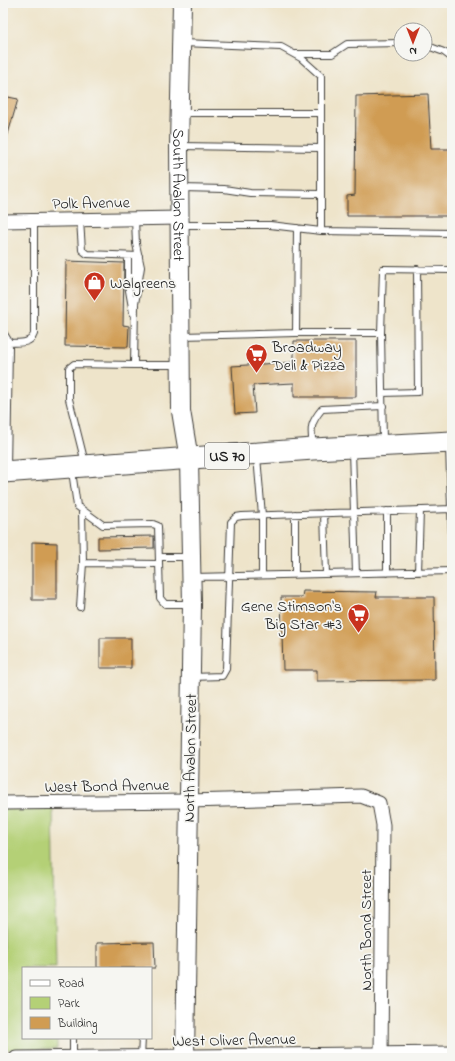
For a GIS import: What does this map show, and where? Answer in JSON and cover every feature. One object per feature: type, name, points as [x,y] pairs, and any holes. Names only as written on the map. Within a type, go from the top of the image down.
[{"type":"main road","name":"US 70","points":[[5,472],[313,449],[450,442]]},
{"type":"street","name":"South Avalon Street","points":[[182,3],[179,146],[182,365],[181,411],[189,459]]},
{"type":"street","name":"Polk Avenue","points":[[3,221],[135,218],[180,221]]},
{"type":"street","name":"North Avalon Street","points":[[184,1057],[192,604],[189,459]]},
{"type":"street","name":"West Bond Avenue","points":[[3,803],[189,801],[361,796],[379,803]]},
{"type":"street","name":"North Bond Street","points":[[379,803],[382,825],[381,1056]]},
{"type":"street","name":"West Oliver Avenue","points":[[16,1058],[141,1056],[381,1056],[452,1053]]},
{"type":"lane","points":[[181,43],[281,47],[301,58],[321,76],[321,231]]},
{"type":"lane","points":[[295,54],[332,54],[347,44],[393,43]]},
{"type":"lane","points":[[433,48],[444,52],[452,58]]},
{"type":"lane","points":[[180,113],[321,113]]},
{"type":"lane","points":[[179,146],[321,148]]},
{"type":"lane","points":[[180,188],[224,189],[250,193],[321,194]]},
{"type":"lane","points":[[135,218],[136,244],[128,285],[135,320]]},
{"type":"lane","points":[[8,343],[27,342],[32,339],[34,334],[34,220]]},
{"type":"lane","points":[[80,220],[82,250],[87,254],[134,256]]},
{"type":"lane","points":[[180,221],[270,225],[321,231],[452,232]]},
{"type":"lane","points":[[296,333],[297,228]]},
{"type":"lane","points":[[134,256],[141,266],[135,304]]},
{"type":"lane","points":[[134,256],[134,365]]},
{"type":"lane","points":[[383,446],[382,269],[452,270]]},
{"type":"lane","points":[[382,392],[418,392],[417,269]]},
{"type":"lane","points":[[3,332],[8,343],[5,472]]},
{"type":"lane","points":[[181,336],[296,333],[382,333]]},
{"type":"lane","points":[[182,365],[74,364],[69,368],[69,399],[79,467],[77,506],[103,525],[153,524],[158,526],[160,598],[165,604],[192,604]]},
{"type":"lane","points":[[313,449],[311,430],[314,419],[322,409],[382,406]]},
{"type":"lane","points":[[450,442],[452,538]]},
{"type":"lane","points":[[352,447],[356,573]]},
{"type":"lane","points":[[257,453],[262,515],[262,575]]},
{"type":"lane","points":[[80,607],[83,563],[82,510]]},
{"type":"lane","points":[[190,677],[222,676],[226,669],[231,522],[236,517],[452,510]]},
{"type":"lane","points":[[387,511],[387,572]]},
{"type":"lane","points":[[418,572],[420,511]]},
{"type":"lane","points":[[324,513],[326,574]]},
{"type":"lane","points":[[294,574],[295,514]]},
{"type":"lane","points":[[159,557],[192,557]]},
{"type":"lane","points":[[83,563],[159,564]]},
{"type":"lane","points":[[192,577],[452,571]]},
{"type":"lane","points":[[73,1039],[73,1057]]},
{"type":"lane","points":[[141,1056],[142,1039]]},
{"type":"green space","points":[[53,807],[56,967],[22,967],[22,1039],[57,1039],[57,1049],[3,1050],[3,808]]},
{"type":"building","points":[[428,94],[431,149],[452,149],[452,216],[347,216],[347,196],[355,195],[356,96]]},
{"type":"building","points":[[3,96],[18,99],[6,141],[3,140]]},
{"type":"building","name":"Walgreens","points":[[66,261],[124,263],[123,325],[129,326],[128,347],[65,346]]},
{"type":"building","points":[[294,341],[356,341],[356,397],[294,397],[294,383],[253,385],[255,413],[235,414],[232,366],[294,362]]},
{"type":"building","points":[[154,536],[154,548],[98,549],[98,537]]},
{"type":"building","points":[[32,542],[57,543],[57,600],[32,600]]},
{"type":"building","name":"Gene Stimson's Big Star #3","points":[[303,591],[377,592],[376,597],[434,597],[435,680],[317,681],[317,670],[283,670],[281,597],[302,597]]},
{"type":"building","points":[[100,638],[131,638],[131,668],[100,668]]},
{"type":"building","points":[[154,942],[155,968],[97,967],[97,943]]},
{"type":"place","name":"Walgreens","points":[[95,302]]},
{"type":"place","name":"Broadway Deli & Pizza","points":[[256,374]]},
{"type":"place","name":"Gene Stimson's Big Star #3","points":[[358,634]]}]
